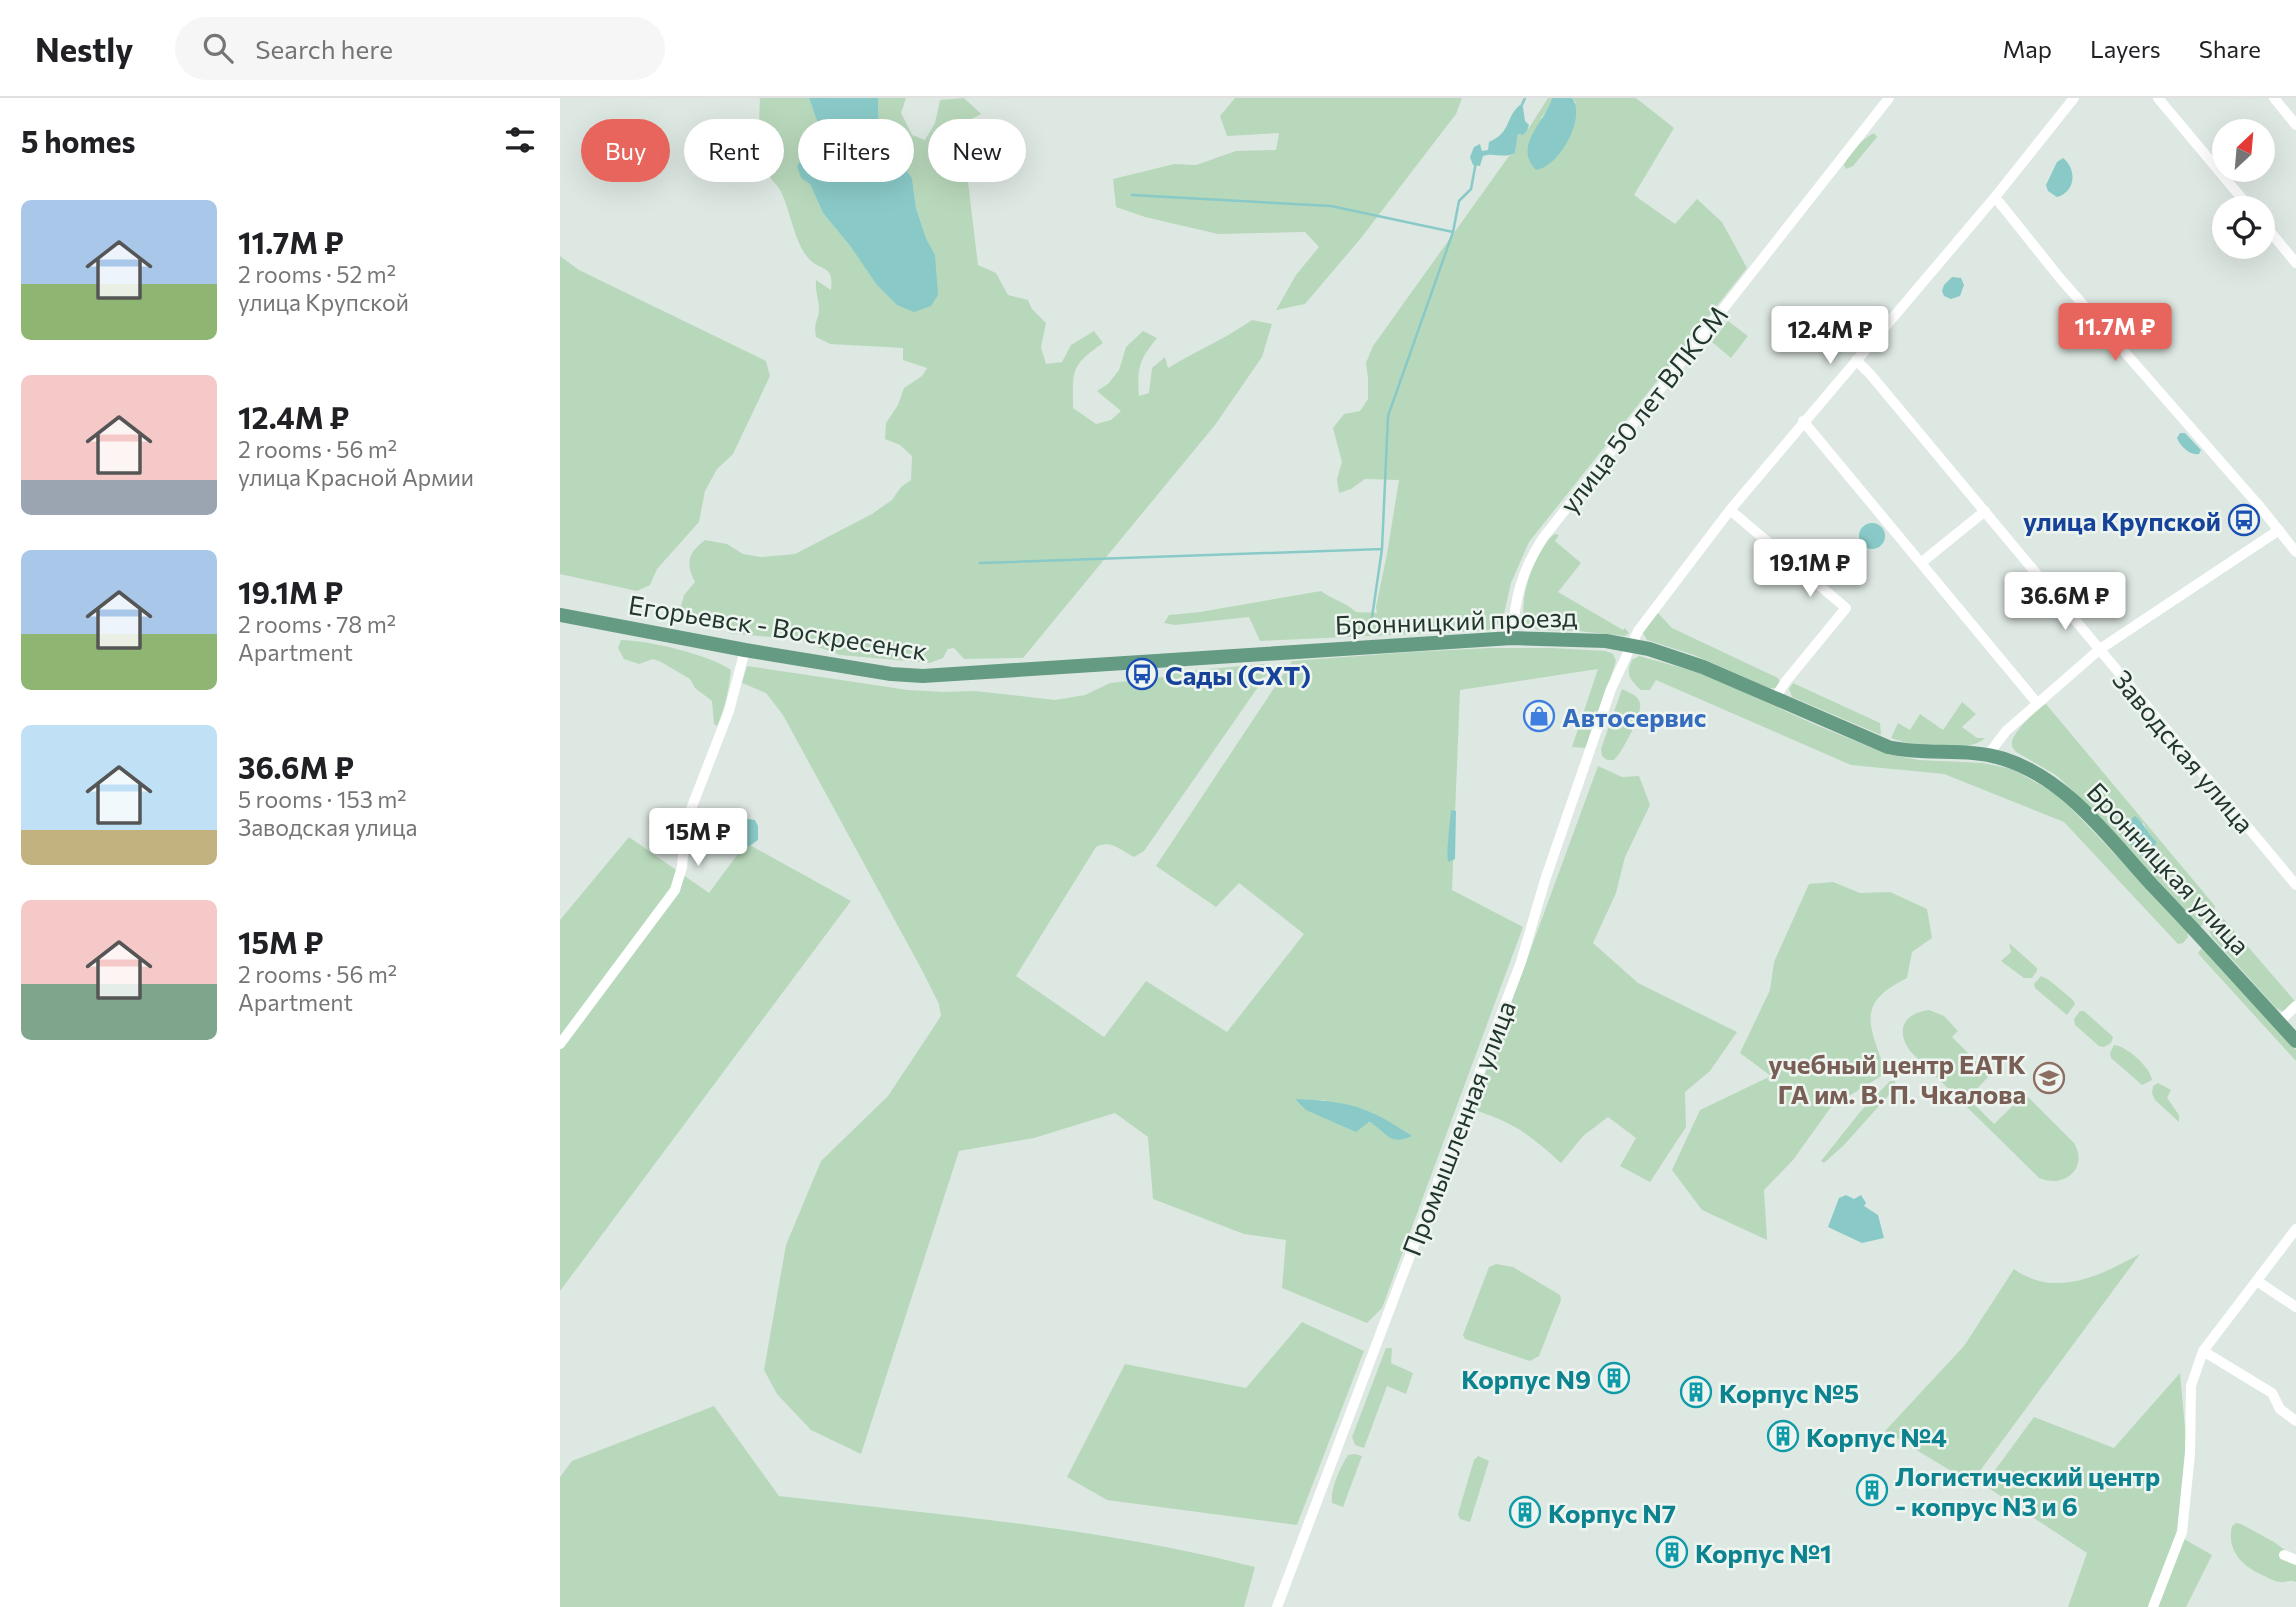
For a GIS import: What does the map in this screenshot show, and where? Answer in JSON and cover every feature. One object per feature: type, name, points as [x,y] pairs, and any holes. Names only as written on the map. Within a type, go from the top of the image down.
[{"type":"main road","name":"Егорьевск - Воскресенск","points":[[560,615],[891,674],[923,676],[1158,662]]},
{"type":"main road","name":"Бронницкий проезд","points":[[1158,662],[1512,638],[1577,639],[1631,646],[1685,660],[1888,747],[1926,753],[1988,755]]},
{"type":"main road","name":"Бронницкая улица","points":[[1988,755],[2033,772],[2067,795],[2296,1041]]},
{"type":"street","name":"улица 50 лет ВЛКСМ","points":[[1512,638],[1518,587],[1543,538],[1889,98]]},
{"type":"street","name":"Промышленная улица","points":[[1277,1607],[1521,962],[1545,880],[1607,700],[1631,646],[1648,616],[1730,510],[1995,197],[2074,98]]},
{"type":"street","points":[[2158,98],[2240,196]]},
{"type":"street","points":[[2274,98],[2296,125]]},
{"type":"street","points":[[1995,197],[2059,277],[2296,552]]},
{"type":"street","points":[[2275,236],[2294,256]]},
{"type":"street","name":"Заводская улица","points":[[1856,360],[2296,885]]},
{"type":"street","points":[[1803,421],[2037,703]]},
{"type":"street","points":[[1730,510],[1846,608],[1775,698]]},
{"type":"street","points":[[1922,562],[1985,511]]},
{"type":"street","points":[[1988,755],[2006,731],[2099,649],[2279,530]]},
{"type":"street","points":[[560,1044],[674,890],[682,867],[685,822],[729,711],[745,650]]},
{"type":"street","points":[[2278,1022],[2296,1006]]},
{"type":"street","points":[[2153,1606],[2182,1532],[2190,1454],[2191,1386],[2198,1362],[2203,1351],[2296,1229]]},
{"type":"street","points":[[2257,1281],[2296,1307]]},
{"type":"street","points":[[2203,1351],[2272,1393],[2280,1409],[2296,1421]]},
{"type":"street","points":[[2284,1555],[2296,1560]]},
{"type":"green space","points":[[760,98],[809,98],[816,119],[798,119],[798,182],[809,182],[823,213],[851,247],[935,255],[916,208],[913,182],[914,136],[925,140],[928,135],[928,182],[968,182],[978,265],[996,273],[1008,295],[1028,300],[1032,309],[1046,323],[1041,347],[1046,364],[1062,362],[1071,345],[1094,331],[1103,343],[1079,364],[1073,385],[1073,408],[1096,424],[1111,420],[1121,411],[1097,391],[1108,384],[1119,370],[1126,347],[1143,331],[1157,338],[1140,365],[1139,396],[1149,393],[1152,368],[1165,357],[1168,368],[1252,320],[1272,324],[1262,357],[1215,425],[1023,658],[964,659],[954,648],[948,649],[943,658],[930,663],[840,655],[799,640],[729,633],[719,620],[691,615],[680,609],[684,595],[695,582],[690,569],[690,559],[695,549],[705,540],[727,544],[743,554],[761,557],[795,554],[872,514],[892,500],[901,487],[911,480],[912,456],[900,445],[885,439],[886,423],[898,405],[904,388],[922,376],[927,368],[903,360],[903,348],[830,344],[816,337],[819,309],[816,280],[831,290],[831,276],[804,252],[784,197],[774,182],[784,182],[784,119],[759,119]]},
{"type":"green space","points":[[878,98],[906,98],[901,113],[904,119],[879,119]]},
{"type":"green space","points":[[964,98],[981,114],[971,119],[936,119],[940,100]]},
{"type":"green space","points":[[1235,98],[1462,98],[1456,114],[1361,238],[1305,304],[1276,310],[1296,275],[1319,247],[1305,232],[1218,234],[1145,217],[1116,207],[1113,179],[1174,164],[1196,165],[1236,151],[1276,150],[1279,133],[1227,136],[1220,116]]},
{"type":"green space","points":[[1548,98],[1552,98],[1549,108],[1540,119],[1576,103],[1572,98],[1636,98],[1674,128],[1634,195],[1675,224],[1697,199],[1722,222],[1747,268],[1529,542],[1511,583],[1503,618],[1493,629],[1482,631],[1260,641],[1249,617],[1175,625],[1164,623],[1169,615],[1321,591],[1356,612],[1377,613],[1399,480],[1365,479],[1351,489],[1339,493],[1337,479],[1342,462],[1333,428],[1344,414],[1360,411],[1368,399],[1366,363],[1373,346],[1509,156],[1515,153],[1518,134],[1523,135],[1527,131]]},
{"type":"green space","points":[[1874,133],[1877,137],[1853,166],[1846,169],[1844,165],[1853,151]]},
{"type":"green space","points":[[560,256],[579,270],[766,361],[770,376],[733,454],[717,469],[705,491],[699,522],[657,569],[650,585],[637,591],[560,574]]},
{"type":"green space","points":[[1728,321],[1748,336],[1731,358],[1712,342]]},
{"type":"green space","points":[[1555,534],[1559,535],[1555,541],[1581,563],[1558,592],[1623,630],[1625,628],[1629,633],[1625,636],[1538,630],[1526,624],[1524,603],[1530,576],[1541,550]]},
{"type":"green space","points":[[1656,611],[1672,628],[1778,678],[1780,683],[1776,688],[1769,688],[1694,655],[1647,640],[1643,633]]},
{"type":"green space","points":[[621,640],[678,649],[722,664],[731,670],[717,726],[714,724],[712,701],[695,688],[690,679],[653,659],[639,664],[624,659],[618,648]]},
{"type":"green space","points":[[1552,648],[1606,651],[1613,654],[1616,661],[1587,748],[1572,747],[1598,669],[1460,690],[1452,890],[1523,927],[1382,1308],[1367,1323],[1282,1288],[1286,1240],[1244,1234],[1153,1199],[1148,1137],[1115,1113],[1034,1138],[959,1151],[861,1454],[811,1430],[777,1394],[764,1370],[786,1245],[821,1161],[888,1096],[941,1016],[939,1004],[923,972],[783,715],[766,693],[742,683],[747,666],[908,690],[975,691],[1055,700],[1085,695],[1110,683],[1164,677],[1177,672],[1263,664],[1272,667],[1144,851],[1134,857],[1111,845],[1096,847],[1016,976],[1104,1037],[1146,981],[1227,1032],[1304,934],[1239,883],[1216,907],[1156,866],[1292,661],[1411,652]],"holes":[[[1295,1100],[1324,1100],[1412,1136]]]},
{"type":"green space","points":[[1639,656],[1704,674],[1887,754],[1919,760],[1983,763],[2012,769],[2053,792],[2069,806],[2187,930],[2188,937],[2178,944],[2064,822],[1944,774],[1851,765],[1656,680],[1650,690],[1641,690],[1631,680],[1629,673],[1632,660]]},
{"type":"green space","points":[[1793,683],[1880,723],[1881,735],[1792,697],[1789,689]]},
{"type":"green space","points":[[1622,689],[1637,698],[1640,708],[1622,750],[1614,760],[1607,760],[1602,756],[1601,749]]},
{"type":"green space","points":[[1962,702],[1976,714],[1962,727],[1977,738],[1985,738],[1977,743],[1940,747],[1912,744],[1891,738],[1898,723],[1910,730],[1920,714],[1943,730]]},
{"type":"green space","points":[[2046,704],[2215,906],[2214,914],[2200,927],[2072,790],[2056,775],[2013,748],[2013,738],[2017,732]],"holes":[[[2144,823],[2148,835],[2143,857],[2130,842],[2126,829]]]},
{"type":"green space","points":[[1598,766],[1622,777],[1639,776],[1650,805],[1625,857],[1616,893],[1593,943],[1638,983],[1737,1032],[1710,1071],[1685,1092],[1686,1127],[1650,1182],[1620,1166],[1636,1138],[1608,1117],[1583,1136],[1561,1163],[1520,1130],[1472,1109]]},
{"type":"green space","points":[[629,837],[709,893],[746,843],[851,901],[560,1291],[560,920]]},
{"type":"green space","points":[[1833,882],[1860,893],[1890,892],[1927,909],[1932,938],[1912,952],[1907,978],[1879,997],[1873,1007],[1872,1029],[1886,1073],[1831,1107],[1793,1160],[1764,1190],[1767,1240],[1702,1210],[1672,1170],[1700,1110],[1771,1076],[1740,1053],[1770,990],[1774,962],[1809,884]]},
{"type":"green space","points":[[2219,918],[2224,919],[2294,1000],[2294,1004],[2284,1012],[2276,1008],[2212,937],[2209,930]]},
{"type":"green space","points":[[2009,943],[2037,968],[2032,978],[2024,978],[2001,961],[2011,952]]},
{"type":"green space","points":[[2202,948],[2296,1050],[2296,1061],[2198,953]]},
{"type":"green space","points":[[2041,976],[2073,1000],[2075,1004],[2067,1015],[2035,988],[2034,984]]},
{"type":"green space","points":[[1929,1010],[1944,1016],[1958,1031],[1952,1037],[1990,1075],[1968,1098],[1994,1124],[2025,1094],[2074,1143],[2078,1161],[2071,1174],[2057,1181],[2039,1178],[1910,1051],[1903,1036],[1904,1024],[1913,1015]]},
{"type":"green space","points":[[2080,1011],[2084,1011],[2113,1037],[2111,1043],[2104,1047],[2099,1046],[2075,1025],[2074,1019]]},
{"type":"green space","points":[[2114,1045],[2138,1058],[2152,1080],[2142,1085],[2111,1058]]},
{"type":"green space","points":[[1890,1081],[1895,1081],[1896,1087],[1844,1145],[1824,1163],[1821,1161],[1860,1112]]},
{"type":"green space","points":[[2158,1083],[2171,1090],[2167,1098],[2179,1115],[2179,1122],[2155,1100],[2153,1086]]},
{"type":"green space","points":[[2140,1254],[1971,1483],[1885,1431],[1964,1346],[2014,1269],[2030,1278],[2062,1283],[2094,1276]]},
{"type":"green space","points":[[1496,1264],[1513,1267],[1560,1295],[1561,1300],[1539,1356],[1530,1361],[1465,1339],[1463,1335],[1489,1267]]},
{"type":"green space","points":[[1302,1322],[1364,1351],[1297,1525],[1107,1500],[1067,1477],[1125,1364],[1246,1388]]},
{"type":"green space","points":[[1386,1348],[1392,1348],[1391,1363],[1413,1373],[1406,1394],[1387,1386],[1364,1448],[1355,1445],[1352,1437]]},
{"type":"green space","points":[[2180,1373],[2186,1439],[2177,1535],[2212,1555],[2186,1607],[2068,1607],[2087,1553],[1984,1485],[2034,1417],[2114,1448]]},
{"type":"green space","points":[[714,1406],[779,1496],[1078,1532],[1197,1553],[1255,1567],[1244,1607],[560,1607],[560,1477],[572,1461]]},
{"type":"green space","points":[[1348,1455],[1362,1456],[1343,1507],[1332,1503],[1333,1492],[1345,1460]]},
{"type":"green space","points":[[1478,1456],[1489,1461],[1470,1522],[1460,1519],[1458,1514],[1474,1460]]},
{"type":"green space","points":[[2236,1523],[2274,1542],[2296,1558],[2296,1582],[2274,1581],[2243,1563],[2232,1543],[2232,1526]]},
{"type":"water","points":[[809,98],[878,98],[879,119],[816,119]]},
{"type":"water","points":[[1552,98],[1572,98],[1576,106],[1576,117],[1561,151],[1545,167],[1536,170],[1530,161],[1529,143]]},
{"type":"water","points":[[1520,105],[1529,125],[1523,135],[1518,134],[1515,153],[1483,156],[1480,166],[1473,165],[1470,157],[1474,147],[1480,144],[1482,151],[1488,150],[1489,142],[1501,134]]},
{"type":"water","points":[[2063,158],[2071,168],[2072,180],[2068,190],[2057,197],[2048,191],[2046,185],[2057,162]]},
{"type":"water","points":[[807,182],[913,182],[916,208],[935,255],[938,295],[931,306],[914,312],[897,305],[877,285],[823,213]]},
{"type":"water","points":[[1952,277],[1961,278],[1964,285],[1960,296],[1951,299],[1944,296],[1942,291]]},
{"type":"water","points":[[2180,433],[2185,433],[2201,450],[2199,454],[2189,452],[2183,447],[2177,438]]},
{"type":"water","points":[[1872,523],[1881,527],[1885,536],[1881,545],[1872,549],[1863,545],[1859,536],[1863,527]]},
{"type":"water","points":[[1451,810],[1456,811],[1455,859],[1448,862],[1448,844]]},
{"type":"water","points":[[2135,816],[2157,842],[2154,847],[2157,853],[2150,859],[2137,852],[2129,841],[2127,828]]},
{"type":"water","points":[[717,817],[755,820],[758,840],[748,847],[716,845],[712,831]]},
{"type":"water","points":[[1295,1099],[1330,1101],[1357,1107],[1412,1136],[1393,1139],[1369,1122],[1356,1132],[1306,1110]]},
{"type":"water","points":[[1846,1195],[1854,1199],[1861,1195],[1866,1203],[1864,1206],[1878,1215],[1884,1238],[1862,1243],[1828,1227],[1839,1198]]},
{"type":"waterway","points":[[1521,107],[1525,98]]},
{"type":"waterway","points":[[1371,624],[1382,549],[1388,416],[1453,232],[1459,201],[1471,189],[1476,162]]},
{"type":"waterway","points":[[1132,195],[1331,206],[1453,232]]},
{"type":"waterway","points":[[980,563],[1382,549]]},
{"type":"place","name":"улица Крупской","points":[[2244,520]]},
{"type":"place","name":"Сады (СХТ)","points":[[1142,674]]},
{"type":"place","name":"Автосервис","points":[[1539,716]]},
{"type":"place","name":"учебный центр ЕАТК ГА им. В. П. Чкалова","points":[[2049,1078]]},
{"type":"place","name":"Корпус N9","points":[[1614,1378]]},
{"type":"place","name":"Корпус №5","points":[[1696,1392]]},
{"type":"place","name":"Корпус №4","points":[[1783,1436]]},
{"type":"place","name":"Логистический центр - копрус N3 и 6","points":[[1872,1490]]},
{"type":"place","name":"Корпус N7","points":[[1525,1512]]},
{"type":"place","name":"Корпус №1","points":[[1672,1552]]}]
